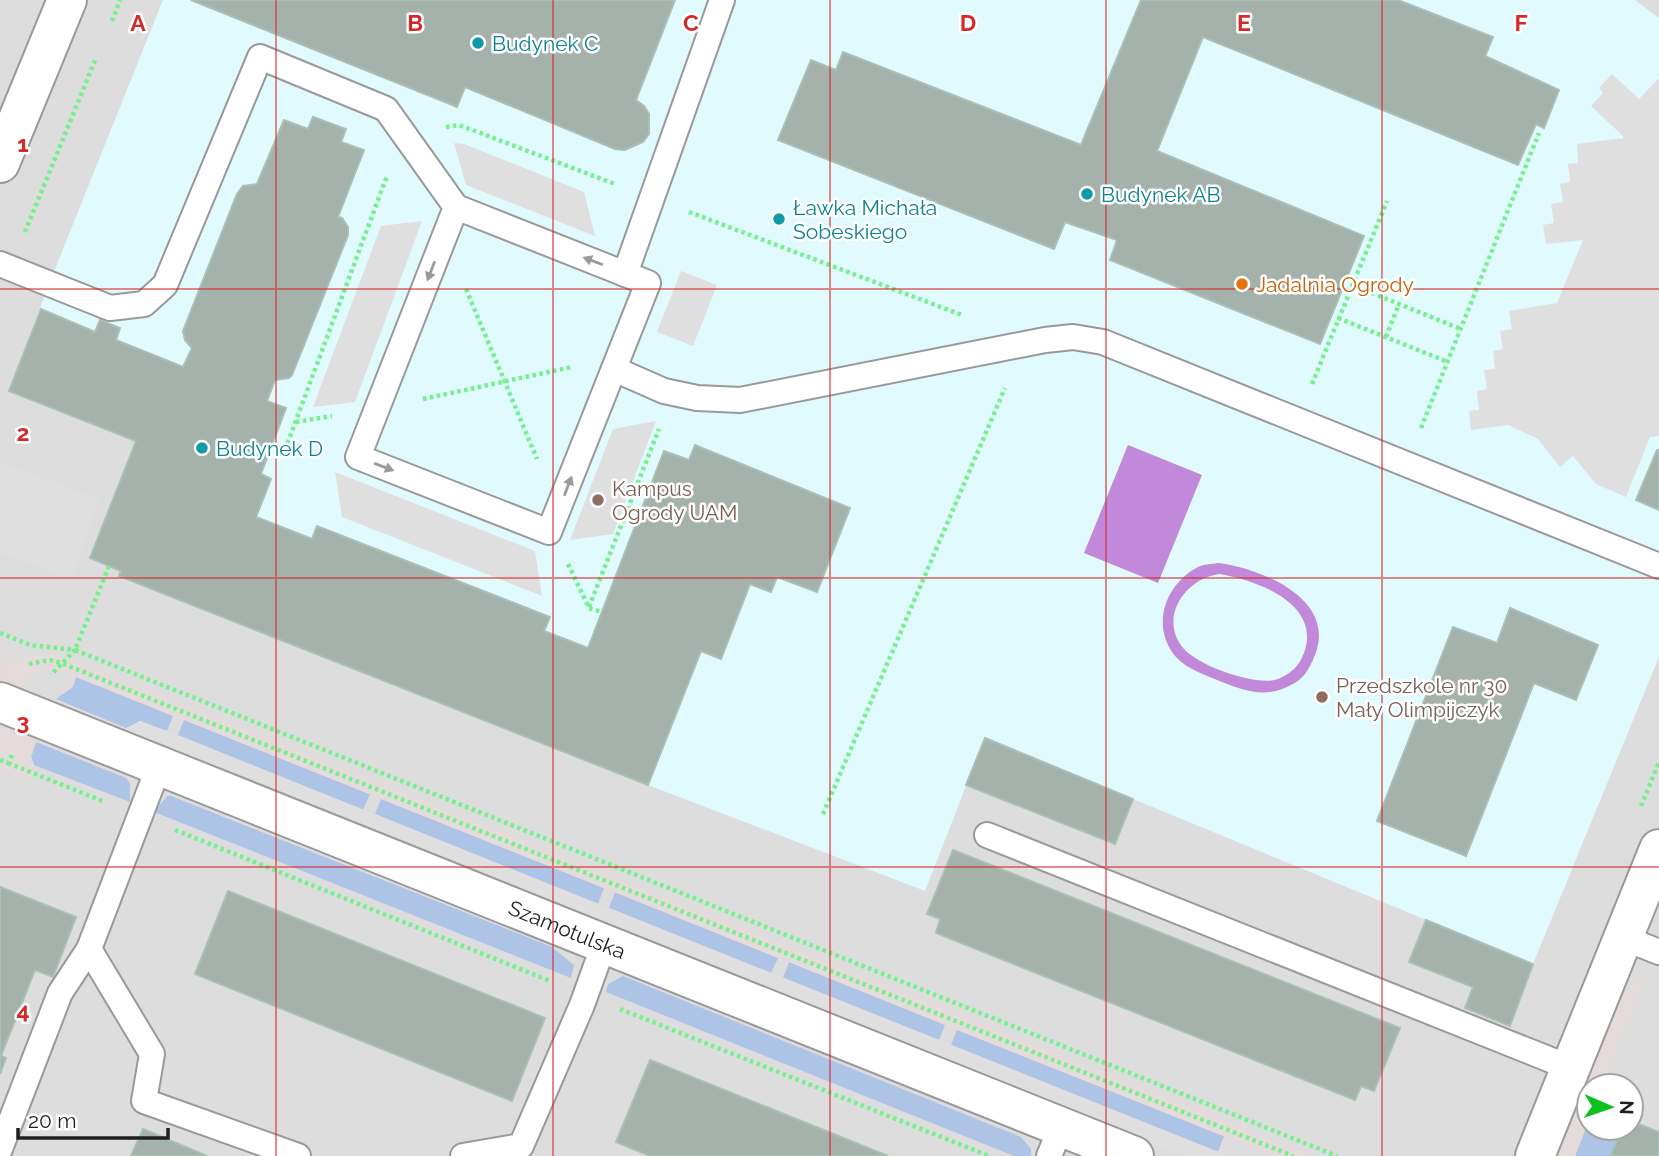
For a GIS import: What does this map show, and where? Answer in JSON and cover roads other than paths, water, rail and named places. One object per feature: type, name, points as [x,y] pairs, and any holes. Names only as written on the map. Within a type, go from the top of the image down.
[{"type":"street","points":[[0,163],[67,0]]},
{"type":"street","name":"Szamotulska","points":[[0,702],[604,944],[1055,1141],[1134,1156]]},
{"type":"street","points":[[1535,1156],[1659,849]]},
{"type":"lane","points":[[625,274],[722,0]]},
{"type":"lane","points":[[5,266],[110,308],[144,304],[165,285],[260,57],[386,109],[456,207],[648,283],[550,532],[358,457],[456,207]]},
{"type":"lane","points":[[614,369],[664,391],[697,398],[740,400],[1073,337],[1103,342],[1659,566]]},
{"type":"lane","points":[[0,1149],[60,993],[89,949],[159,766]]},
{"type":"lane","points":[[987,835],[1571,1068]]},
{"type":"lane","points":[[1624,938],[1659,952]]},
{"type":"lane","points":[[463,1156],[521,1146],[586,995],[604,944]]},
{"type":"lane","points":[[89,949],[152,1054],[144,1101],[298,1156]]},
{"type":"place","name":"Budynek C","points":[[478,43]]},
{"type":"place","name":"Budynek AB","points":[[1087,194]]},
{"type":"place","name":"Ławka Michała Sobeskiego","points":[[779,219]]},
{"type":"place","name":"Jadalnia Ogrody","points":[[1242,284]]},
{"type":"place","name":"Budynek D","points":[[202,448]]},
{"type":"place","name":"Kampus Ogrody UAM","points":[[598,500]]},
{"type":"place","name":"Przedszkole nr 30 Mały Olimpijczyk","points":[[1322,697]]}]
